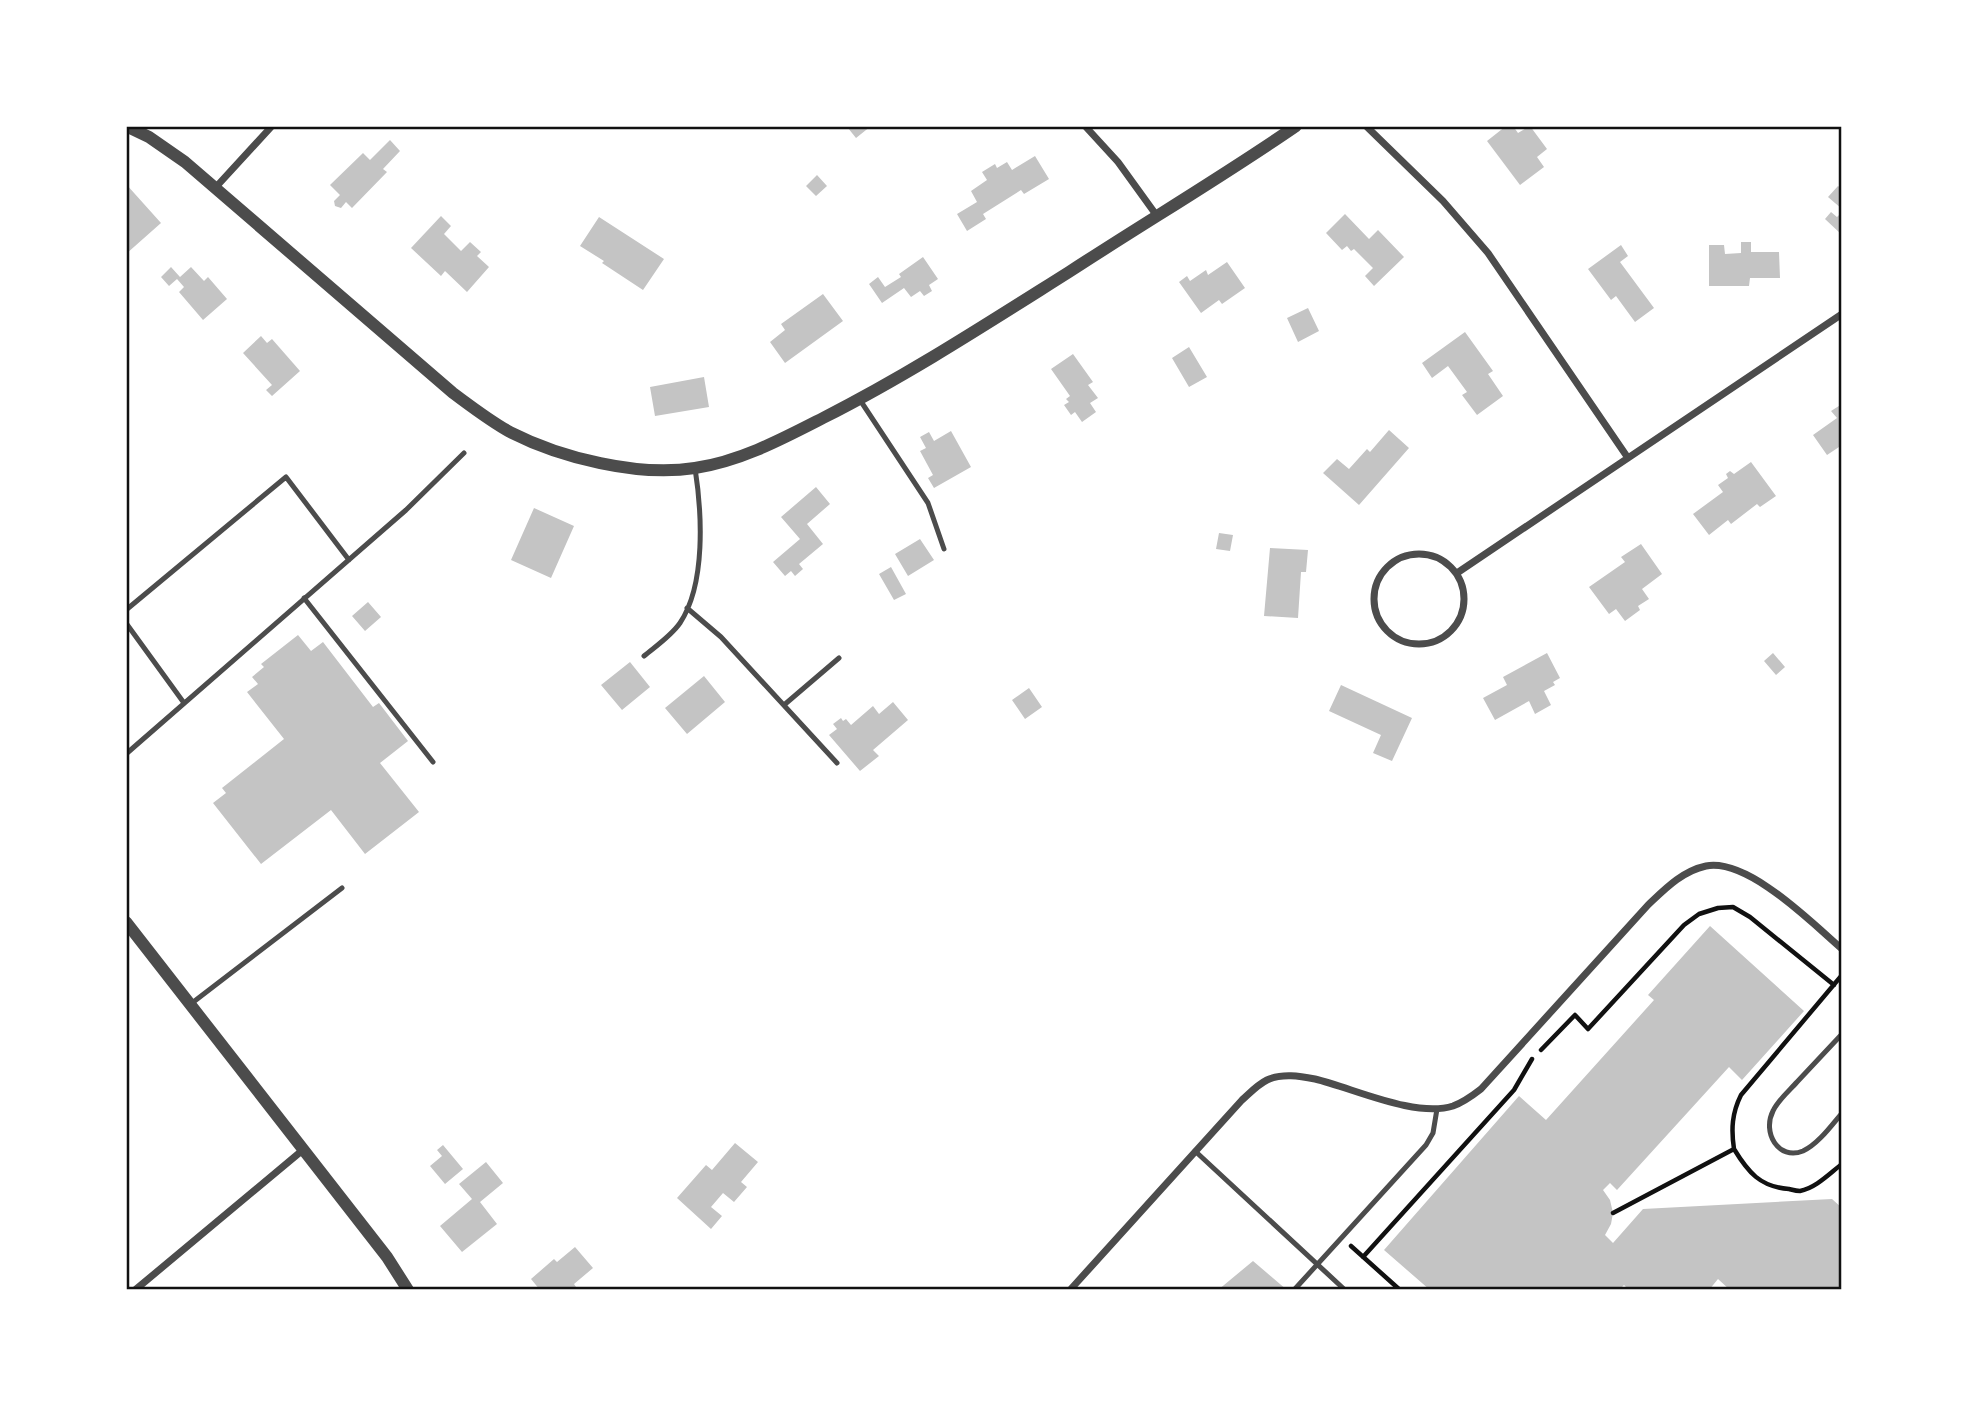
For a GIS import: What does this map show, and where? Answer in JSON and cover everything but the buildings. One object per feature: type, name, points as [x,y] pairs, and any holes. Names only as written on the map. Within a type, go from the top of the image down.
[{"type":"street","points":[[126,126],[171,151],[216,187],[481,415],[537,444],[581,457],[636,468],[668,470],[695,468],[753,452],[860,400],[952,345],[1296,126]]},
{"type":"street","points":[[216,187],[272,126]]},
{"type":"street","points":[[1085,126],[1118,162],[1157,216]]},
{"type":"street","points":[[1366,126],[1443,201],[1481,244],[1628,458]]},
{"type":"street","points":[[1457,573],[1842,314]]},
{"type":"street","points":[[1432,555],[1446,562],[1457,573],[1465,600],[1455,627],[1444,637],[1417,645],[1396,638],[1381,624],[1375,609],[1374,593],[1378,578],[1388,566],[1401,557],[1432,555]]},
{"type":"street","points":[[1070,1290],[1255,1087],[1269,1079],[1287,1075],[1327,1082],[1397,1104],[1437,1109],[1468,1099],[1481,1089],[1648,905],[1686,874],[1706,866],[1726,866],[1745,873],[1795,908],[1842,949]]},
{"type":"street","points":[[126,922],[387,1257],[408,1290]]},
{"type":"street","points":[[135,1290],[304,1149]]},
{"type":"lane","points":[[860,400],[928,503],[944,549]]},
{"type":"lane","points":[[126,754],[406,510],[464,453]]},
{"type":"lane","points":[[644,656],[679,623],[693,589],[700,537],[695,468]]},
{"type":"lane","points":[[126,610],[286,477],[349,560]]},
{"type":"lane","points":[[304,598],[433,762]]},
{"type":"lane","points":[[687,608],[721,637],[837,763]]},
{"type":"lane","points":[[126,623],[184,704]]},
{"type":"lane","points":[[783,705],[839,658]]},
{"type":"lane","points":[[190,1004],[342,888]]},
{"type":"lane","points":[[1842,1034],[1771,1113],[1769,1132],[1772,1142],[1786,1152],[1805,1150],[1842,1113]]},
{"type":"lane","points":[[1294,1290],[1426,1146],[1433,1133],[1437,1109]]},
{"type":"lane","points":[[1195,1151],[1346,1290]]},
{"type":"path","points":[[1363,1257],[1514,1090],[1530,1061],[1575,1015],[1588,1029],[1684,925],[1699,914],[1733,907],[1750,917],[1834,985]]},
{"type":"path","points":[[1842,975],[1741,1095],[1734,1108],[1731,1134],[1734,1149],[1745,1167],[1759,1180],[1778,1188],[1800,1191],[1817,1184],[1842,1164]]},
{"type":"path","points":[[1613,1213],[1734,1149]]},
{"type":"path","points":[[1342,1238],[1400,1290]]}]
